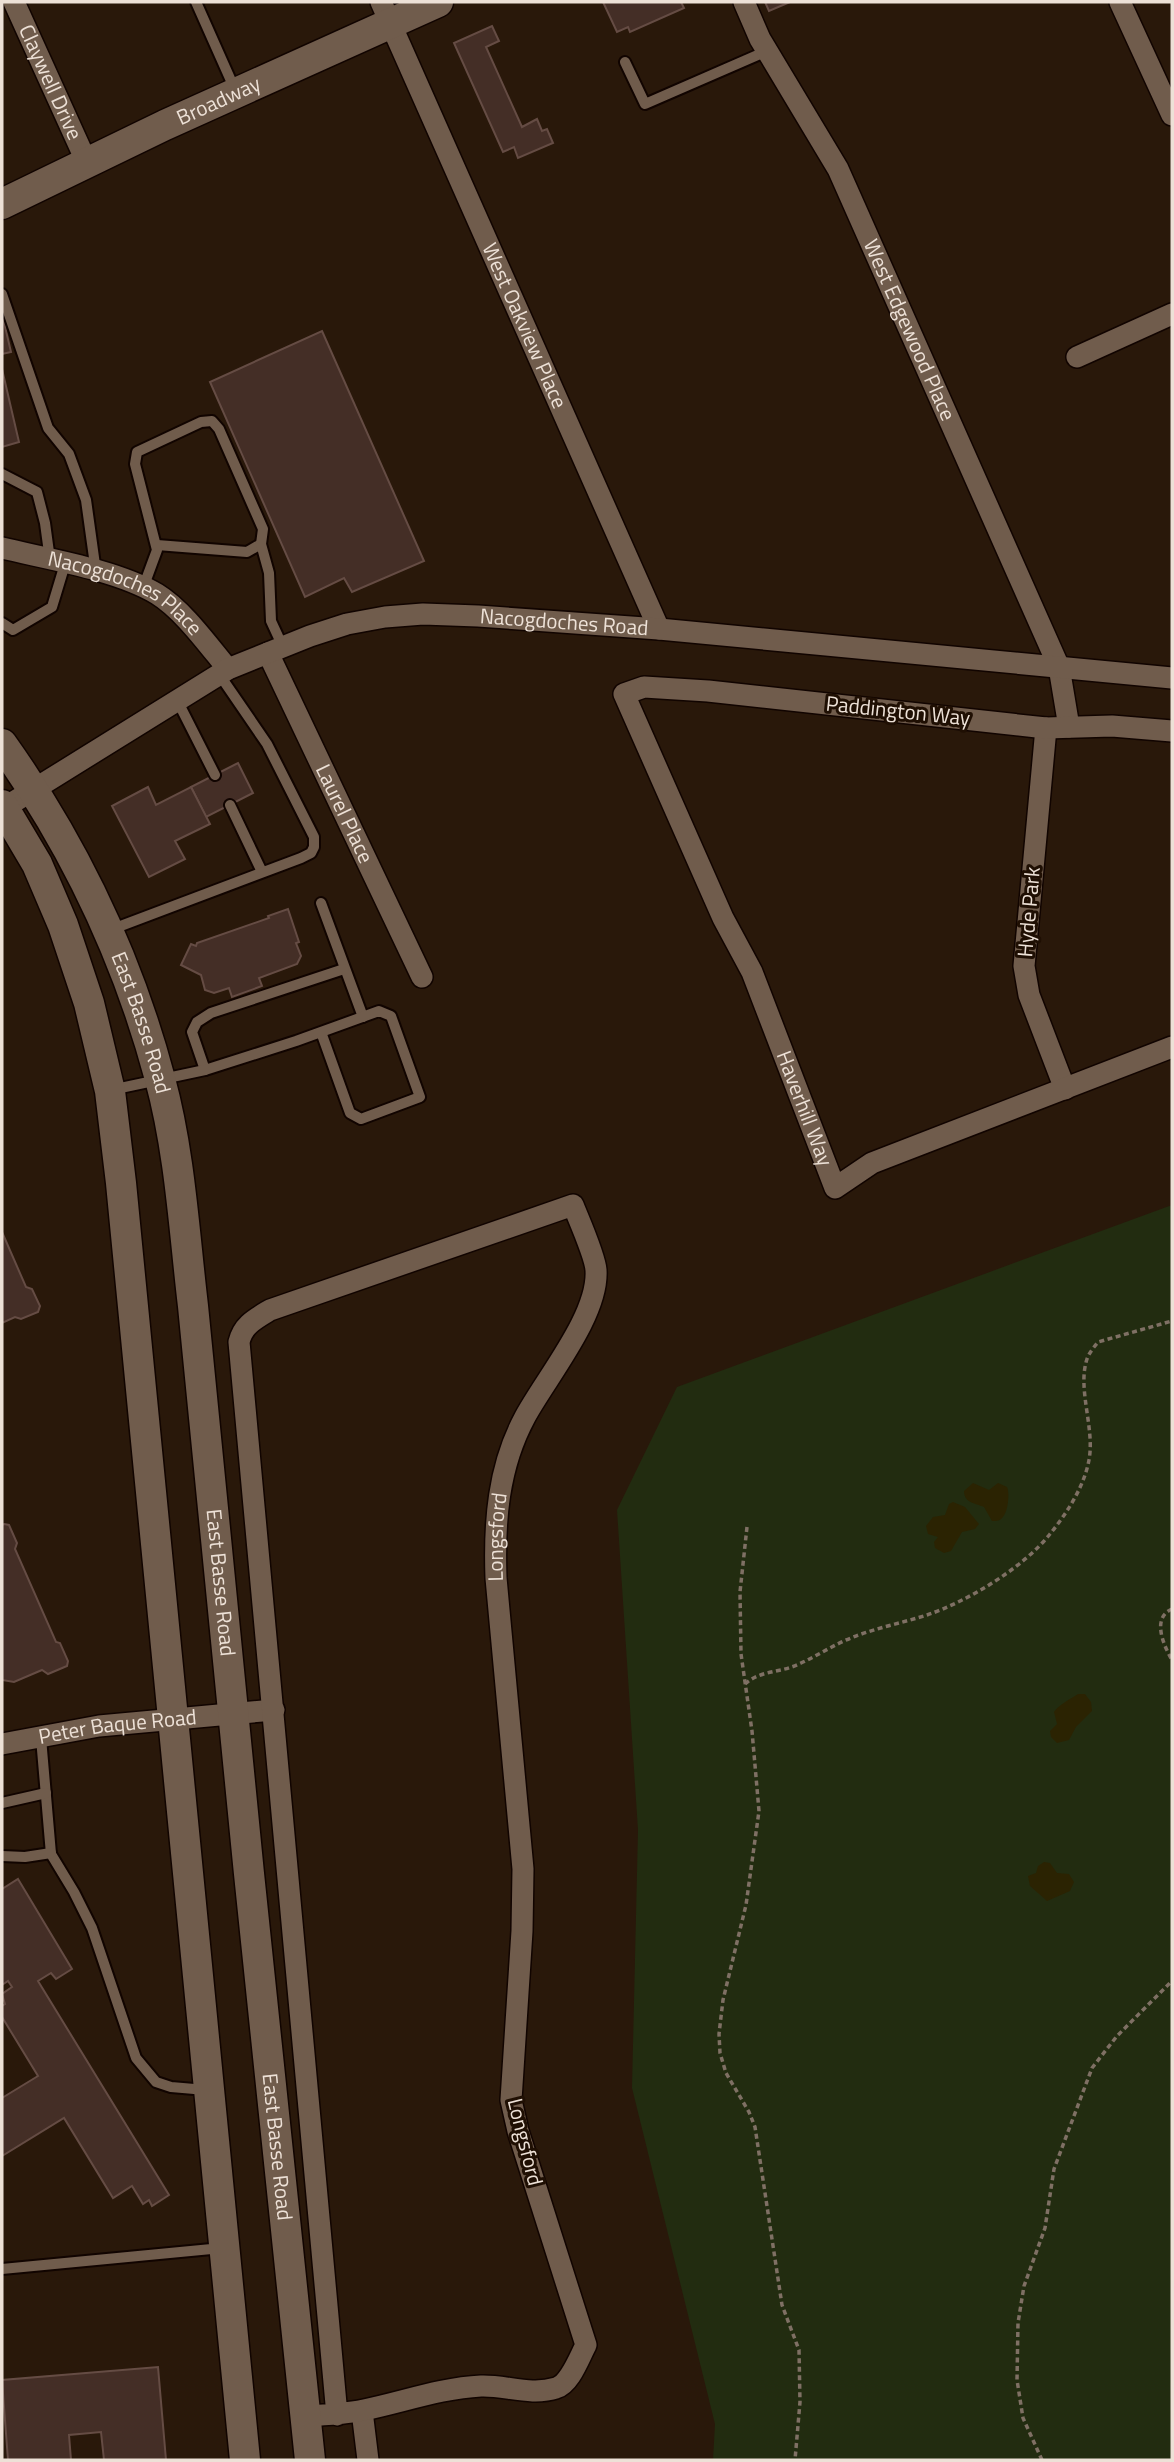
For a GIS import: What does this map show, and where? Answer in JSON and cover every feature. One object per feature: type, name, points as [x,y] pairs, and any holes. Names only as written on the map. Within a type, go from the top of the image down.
[{"type":"main road","name":"Broadway","points":[[2,204],[236,93],[385,13],[438,2]]},
{"type":"main road","name":"East Basse Road","points":[[2,744],[34,790],[82,873],[107,931],[140,1010],[161,1080],[176,1152],[310,2460]]},
{"type":"main road","name":"East Basse Road","points":[[3,806],[37,864],[63,925],[89,1003],[110,1091],[123,1197],[245,2460]]},
{"type":"street","name":"Claywell Drive","points":[[14,2],[87,163]]},
{"type":"street","name":"West Edgewood Place","points":[[744,2],[767,51],[838,169],[1059,667]]},
{"type":"street","points":[[1120,2],[1172,115]]},
{"type":"street","name":"West Oakview Place","points":[[385,13],[659,629]]},
{"type":"street","points":[[1077,357],[1172,314]]},
{"type":"street","name":"Nacogdoches Place","points":[[2,548],[122,578],[158,595],[186,621],[224,671]]},
{"type":"street","name":"Nacogdoches Road","points":[[3,806],[34,790],[224,671],[347,624],[385,617],[423,614],[659,629],[1172,678]]},
{"type":"street","name":"Laurel Place","points":[[275,650],[422,977]]},
{"type":"street","points":[[1059,667],[1069,727]]},
{"type":"street","name":"Paddington Way","points":[[624,694],[644,687],[708,691],[1046,728],[1112,726],[1172,731]]},
{"type":"street","name":"Haverhill Way","points":[[624,694],[723,918],[752,972],[835,1188],[872,1163],[1172,1047]]},
{"type":"street","name":"Hyde Park","points":[[1046,728],[1024,966],[1029,995],[1065,1089]]},
{"type":"street","name":"Longsford","points":[[305,2416],[337,2415],[362,2411],[452,2390],[483,2386],[524,2390],[554,2389],[564,2384],[586,2346],[518,2131],[511,2100],[522,1931],[523,1869],[494,1538],[503,1477],[524,1418],[590,1308],[596,1270],[573,1205],[270,1310],[248,1324],[241,1333],[239,1360],[274,1710],[337,2415]]},
{"type":"street","points":[[233,1714],[274,1710]]},
{"type":"street","name":"Peter Baque Road","points":[[2,1744],[100,1727],[233,1714]]},
{"type":"street","points":[[362,2411],[368,2460]]},
{"type":"lane","points":[[196,2],[236,93]]},
{"type":"lane","points":[[625,62],[645,104],[767,51]]},
{"type":"lane","points":[[2,293],[48,428],[69,454],[86,499],[96,572]]},
{"type":"lane","points":[[143,588],[157,545],[135,464],[136,452],[201,422],[212,421],[219,429],[263,529],[261,544],[269,573],[275,650]]},
{"type":"lane","points":[[2,474],[37,492],[58,562],[52,607],[13,630],[2,623]]},
{"type":"lane","points":[[157,545],[247,552],[261,544]]},
{"type":"lane","points":[[107,931],[311,853],[314,847],[314,837],[267,744],[224,671]]},
{"type":"lane","points":[[177,700],[215,775]]},
{"type":"lane","points":[[230,805],[262,872]]},
{"type":"lane","points":[[321,903],[363,1017]]},
{"type":"lane","points":[[205,1070],[192,1032],[197,1022],[211,1013],[345,969]]},
{"type":"lane","points":[[110,1091],[205,1070],[379,1011],[391,1016],[419,1097],[361,1119],[350,1113],[321,1032]]},
{"type":"lane","points":[[41,1738],[51,1853],[92,1928],[136,2058],[156,2082],[171,2087],[209,2090]]},
{"type":"lane","points":[[2,1803],[46,1793]]},
{"type":"lane","points":[[2,1856],[25,1857],[51,1853]]},
{"type":"lane","points":[[2,2269],[225,2247]]},
{"type":"path","points":[[745,1684],[754,1676],[796,1666],[850,1638],[918,1618],[958,1602],[1016,1566],[1034,1551],[1059,1523],[1086,1474],[1090,1458],[1084,1378],[1087,1358],[1098,1342],[1172,1321]]},
{"type":"path","points":[[747,1527],[740,1592],[741,1654],[759,1811],[744,1916],[720,2015],[720,2053],[726,2073],[755,2127],[782,2305],[799,2350],[800,2402],[795,2460]]},
{"type":"path","points":[[1172,1609],[1167,1611],[1161,1620],[1161,1633],[1172,1660]]},
{"type":"path","points":[[1042,2460],[1023,2418],[1017,2380],[1018,2323],[1024,2286],[1045,2228],[1054,2169],[1092,2068],[1117,2036],[1172,1981]]},
{"type":"green space","points":[[1172,1205],[1172,2460],[713,2460],[715,2424],[632,2088],[638,1830],[617,1510],[677,1387]]},
{"type":"sand","points":[[973,1483],[989,1490],[998,1483],[1007,1487],[1007,1506],[1001,1519],[992,1521],[984,1507],[966,1498],[964,1491]]},
{"type":"sand","points":[[953,1502],[965,1507],[979,1524],[975,1529],[962,1532],[951,1551],[944,1553],[935,1548],[934,1542],[938,1537],[928,1534],[926,1526],[933,1517],[945,1515],[949,1504]]},
{"type":"sand","points":[[1078,1694],[1085,1694],[1091,1702],[1092,1711],[1076,1727],[1069,1740],[1057,1743],[1051,1737],[1050,1731],[1057,1724],[1054,1712]]},
{"type":"sand","points":[[1044,1862],[1050,1863],[1057,1873],[1069,1874],[1074,1882],[1070,1891],[1047,1901],[1030,1886],[1028,1876],[1036,1873],[1038,1866]]},
{"type":"building","points":[[603,2],[681,2],[684,8],[630,32],[628,27],[617,32]]},
{"type":"building","points":[[765,2],[790,2],[769,11]]},
{"type":"building","points":[[492,26],[499,41],[486,47],[522,127],[537,119],[542,131],[547,129],[553,143],[518,158],[514,147],[503,152],[454,43]]},
{"type":"building","points":[[2,314],[11,352],[2,354]]},
{"type":"building","points":[[322,331],[424,561],[352,592],[344,578],[305,597],[210,382]]},
{"type":"building","points":[[2,369],[19,442],[2,447]]},
{"type":"building","points":[[238,763],[253,793],[206,817],[191,787]]},
{"type":"building","points":[[148,787],[156,805],[191,787],[210,824],[175,841],[185,859],[149,877],[112,806]]},
{"type":"building","points":[[288,909],[301,956],[297,964],[259,978],[262,986],[232,997],[229,988],[214,993],[205,990],[201,975],[181,965],[191,944],[196,946],[197,943]]},
{"type":"building","points":[[2,1232],[26,1287],[32,1289],[40,1306],[38,1312],[2,1323]]},
{"type":"building","points":[[4,1524],[9,1525],[17,1543],[15,1549],[56,1642],[60,1643],[68,1661],[67,1666],[48,1674],[42,1670],[14,1682],[2,1680]]},
{"type":"building","points":[[18,1879],[72,1969],[56,1979],[51,1973],[38,1981],[169,2195],[152,2206],[149,2200],[143,2204],[132,2186],[113,2198],[64,2118],[2,2156],[2,2098],[38,2076],[2,2017],[2,2006],[5,2004],[2,1994],[12,1987],[8,1981],[2,1985],[2,1889]]},
{"type":"building","points":[[158,2367],[166,2460],[104,2460],[101,2432],[69,2435],[71,2460],[8,2460],[2,2380]]}]
